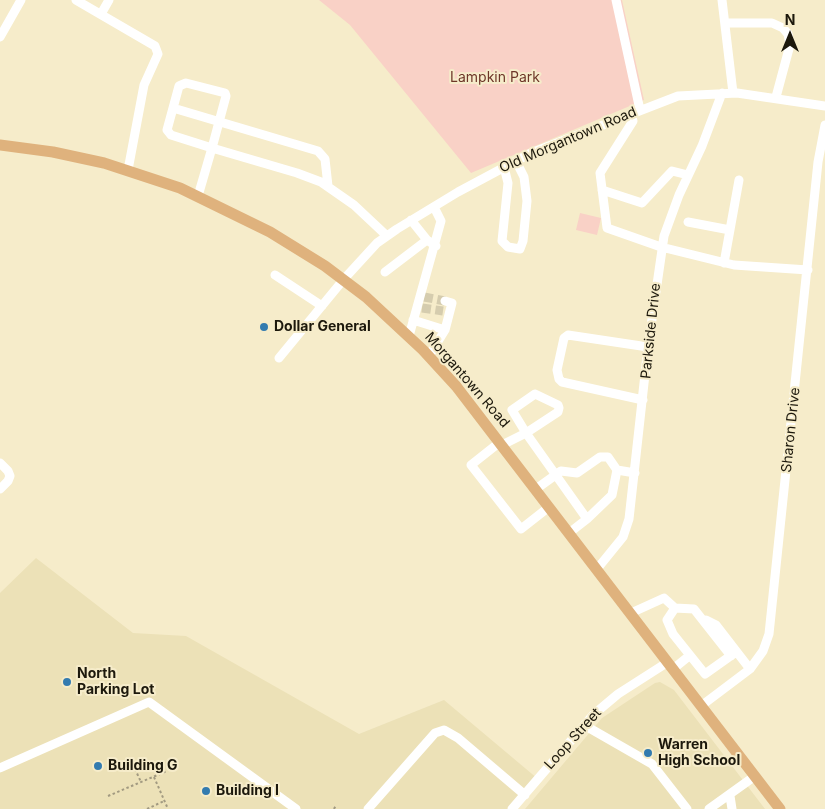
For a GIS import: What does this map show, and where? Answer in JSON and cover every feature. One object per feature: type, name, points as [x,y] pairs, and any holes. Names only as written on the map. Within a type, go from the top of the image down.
[{"type":"main road","name":"Morgantown Road","points":[[0,145],[79,157],[128,170],[198,196],[270,232],[344,279],[429,356],[501,443],[780,809]]},
{"type":"street","points":[[0,37],[21,0]]},
{"type":"street","points":[[76,0],[155,46],[158,54],[144,86],[128,170]]},
{"type":"street","points":[[101,14],[109,0]]},
{"type":"street","points":[[616,0],[635,111],[633,121],[600,173],[607,228],[661,248],[724,262],[808,270]]},
{"type":"street","points":[[722,0],[733,93]]},
{"type":"street","points":[[725,23],[772,23],[784,28],[788,34],[790,45],[776,97]]},
{"type":"street","points":[[198,196],[212,148],[219,122],[225,93],[186,83],[182,84],[173,108],[167,130],[168,133],[212,148],[312,178],[328,186],[354,205],[387,236]]},
{"type":"street","name":"Parkside Drive","points":[[597,569],[620,543],[626,532],[635,473],[648,347],[661,248],[668,222],[702,146],[722,93]]},
{"type":"street","name":"Old Morgantown Road","points":[[279,358],[344,279],[387,236],[411,220],[516,161],[635,111],[678,96],[733,93],[776,97],[825,106]]},
{"type":"street","points":[[173,108],[318,151],[325,159],[328,186]]},
{"type":"street","name":"Sharon Drive","points":[[701,706],[750,669],[765,646],[771,622],[818,162],[825,125]]},
{"type":"street","points":[[504,167],[508,183],[502,241],[508,248],[520,249],[523,241],[527,201],[524,177],[516,161]]},
{"type":"street","points":[[602,190],[642,203],[672,171],[688,175]]},
{"type":"street","points":[[724,262],[739,180]]},
{"type":"street","points":[[409,336],[413,320],[420,307],[441,221],[434,207]]},
{"type":"street","points":[[411,220],[427,240],[436,246]]},
{"type":"street","points":[[688,222],[730,230]]},
{"type":"street","points":[[385,272],[427,240]]},
{"type":"street","points":[[275,275],[322,306]]},
{"type":"street","points":[[429,356],[444,330],[446,312],[452,303],[445,301]]},
{"type":"street","points":[[413,320],[444,330]]},
{"type":"street","points":[[643,400],[562,382],[556,370],[564,338],[568,335],[648,347]]},
{"type":"street","points":[[549,507],[521,529],[471,465],[501,443],[526,433],[558,412],[558,405],[535,394],[513,408],[513,413],[526,433],[587,519]]},
{"type":"street","points":[[536,489],[564,470],[577,473],[604,456],[616,470],[635,473]]},
{"type":"street","points":[[0,463],[10,476],[0,489]]},
{"type":"street","points":[[569,532],[587,519],[612,495],[616,470]]},
{"type":"street","points":[[631,613],[664,598],[675,608],[694,609],[750,669]]},
{"type":"street","points":[[675,608],[666,620],[689,656],[705,674],[734,654]]},
{"type":"street","name":"Loop Street","points":[[512,809],[584,725],[612,699],[689,656]]},
{"type":"street","points":[[0,768],[148,702],[296,809]]},
{"type":"street","points":[[584,725],[652,764],[687,809]]},
{"type":"street","points":[[368,809],[434,733],[444,730],[458,738],[525,795]]},
{"type":"street","points":[[709,809],[723,798],[730,796],[755,776]]},
{"type":"street","points":[[730,796],[732,809]]},
{"type":"path","points":[[135,769],[140,782]]},
{"type":"path","points":[[108,796],[167,771]]},
{"type":"path","points":[[154,777],[168,809]]},
{"type":"path","points":[[147,809],[164,801]]},
{"type":"shaded area","points":[[36,558],[133,633],[186,636],[359,734],[444,700],[538,779],[512,809],[0,809],[0,593]]},
{"type":"shaded area","name":"Warren High School","points":[[660,682],[674,690],[765,809],[525,809],[602,718],[655,683]]},
{"type":"green space","name":"Lampkin Park","points":[[319,0],[622,0],[644,100],[471,173],[350,25]]},
{"type":"green space","points":[[580,213],[601,218],[597,235],[576,230]]},
{"type":"tunnel","points":[[424,297],[445,301]]},
{"type":"tunnel","points":[[422,308],[443,311]]},
{"type":"place","name":"Dollar General","points":[[264,327]]},
{"type":"place","name":"North Parking Lot","points":[[67,682]]},
{"type":"place","name":"Warren High School","points":[[648,753]]},
{"type":"place","name":"Building G","points":[[98,766]]},
{"type":"place","name":"Building I","points":[[206,791]]}]
